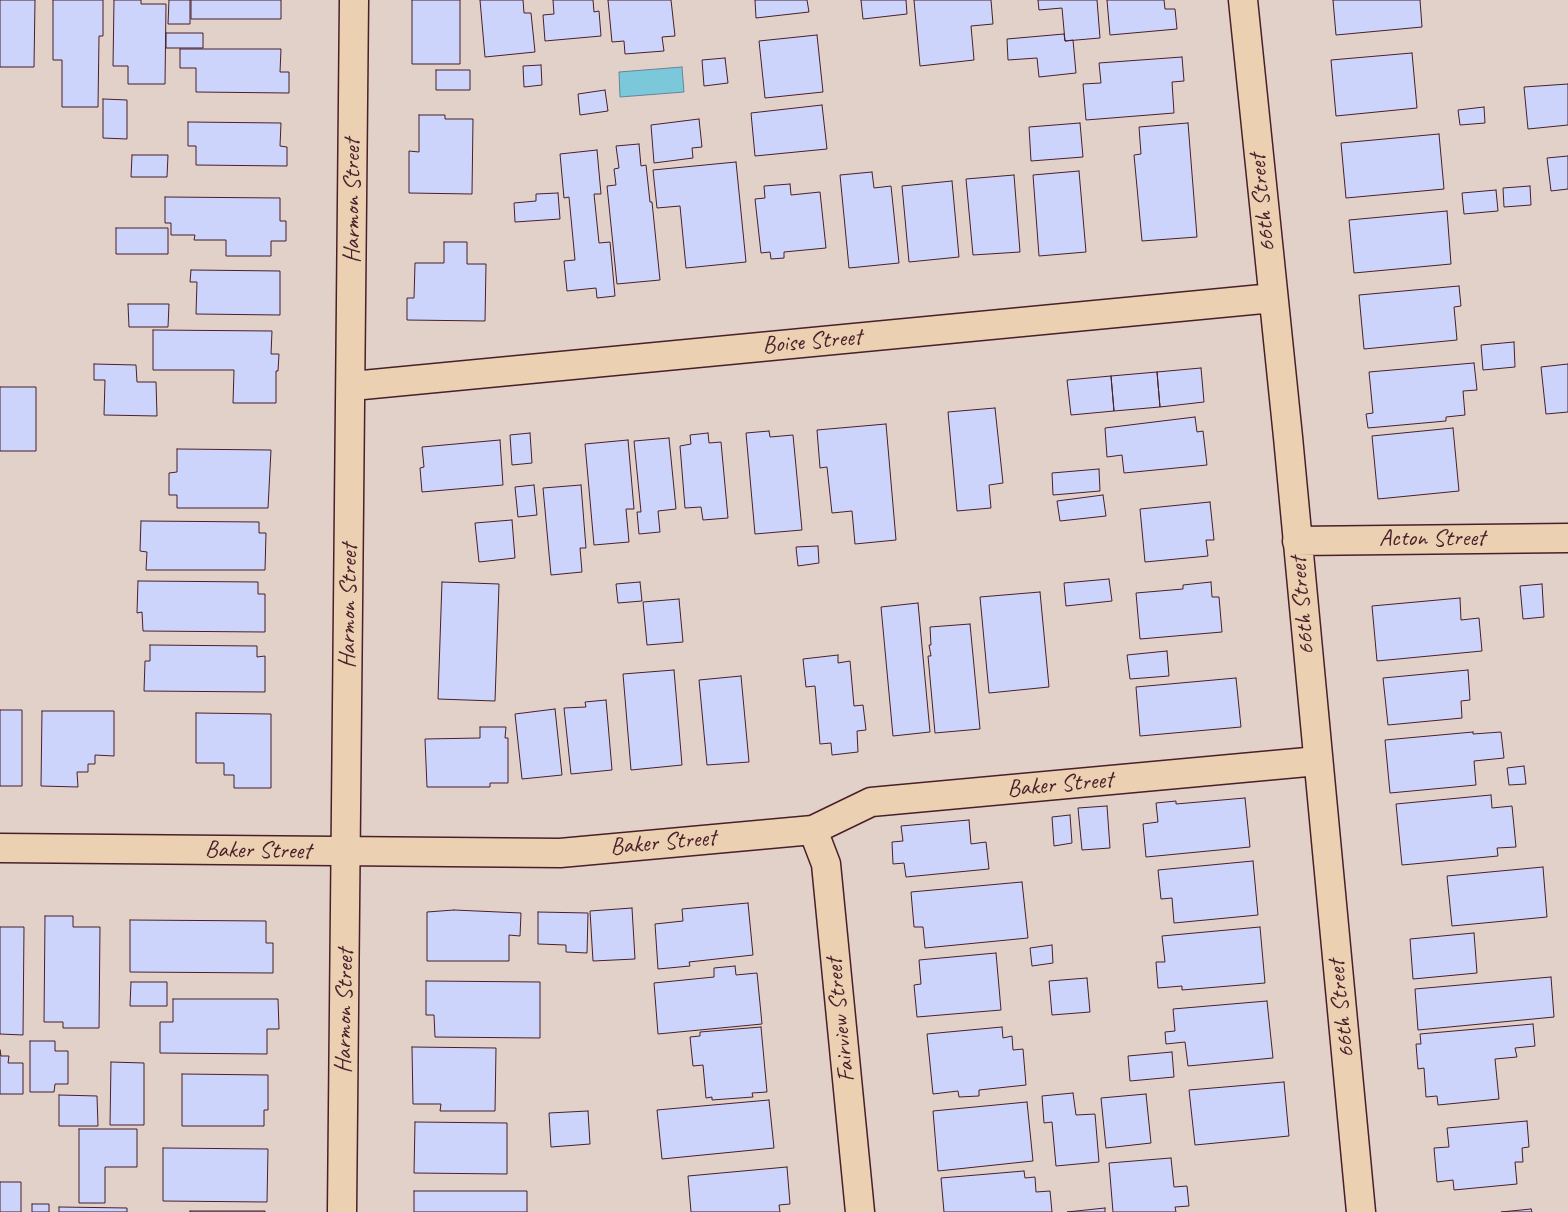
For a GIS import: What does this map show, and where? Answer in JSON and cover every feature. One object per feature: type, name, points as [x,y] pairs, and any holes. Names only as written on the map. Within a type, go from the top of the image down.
[{"type":"street","name":"Harmon Street","points":[[342,1212],[352,386],[354,0]]},
{"type":"street","name":"66th Street","points":[[1243,0],[1362,1212]]},
{"type":"street","name":"Boise Street","points":[[352,386],[1273,298]]},
{"type":"street","name":"Acton Street","points":[[1297,541],[1568,538]]},
{"type":"street","name":"Baker Street","points":[[0,848],[560,853],[813,830],[871,802],[1318,761]]},
{"type":"street","name":"Fairview Street","points":[[813,830],[826,864],[860,1212]]},
{"type":"water","points":[[682,67],[684,92],[620,97],[619,72]]},
{"type":"building","points":[[0,0],[35,0],[34,67],[0,67]]},
{"type":"building","points":[[53,0],[103,0],[103,36],[99,36],[98,107],[62,107],[62,60],[53,60]]},
{"type":"building","points":[[114,0],[141,0],[141,4],[166,4],[165,84],[128,84],[128,66],[113,66]]},
{"type":"building","points":[[169,0],[190,0],[190,24],[168,24]]},
{"type":"building","points":[[191,0],[281,0],[281,19],[191,19]]},
{"type":"building","points":[[412,0],[460,0],[460,64],[412,64]]},
{"type":"building","points":[[480,0],[523,0],[524,13],[531,13],[535,52],[485,57]]},
{"type":"building","points":[[553,0],[593,0],[594,12],[599,11],[601,36],[545,41],[543,15],[554,14]]},
{"type":"building","points":[[608,0],[671,0],[675,36],[662,37],[664,51],[625,54],[624,41],[612,42]]},
{"type":"building","points":[[755,0],[807,0],[809,12],[756,18]]},
{"type":"building","points":[[861,0],[906,0],[907,14],[863,19]]},
{"type":"building","points":[[914,0],[991,0],[993,24],[971,26],[974,60],[920,66]]},
{"type":"building","points":[[1038,0],[1097,0],[1100,38],[1065,41],[1062,8],[1039,10]]},
{"type":"building","points":[[1107,0],[1164,0],[1165,9],[1175,9],[1177,29],[1110,35]]},
{"type":"building","points":[[1333,0],[1420,0],[1422,27],[1336,35]]},
{"type":"building","points":[[166,33],[203,33],[203,48],[166,48]]},
{"type":"building","points":[[1064,34],[1065,41],[1073,40],[1076,73],[1039,77],[1037,58],[1008,60],[1007,39]]},
{"type":"building","points":[[817,35],[823,92],[765,98],[759,41]]},
{"type":"building","points":[[180,49],[281,49],[280,72],[289,72],[289,93],[196,92],[196,68],[180,68]]},
{"type":"building","points":[[1412,53],[1417,108],[1336,116],[1331,60]]},
{"type":"building","points":[[1182,57],[1184,81],[1172,82],[1174,113],[1086,120],[1083,84],[1101,83],[1099,63]]},
{"type":"building","points":[[725,58],[728,83],[704,86],[702,60]]},
{"type":"building","points":[[541,65],[542,85],[524,87],[523,66]]},
{"type":"building","points":[[436,70],[470,70],[470,90],[436,90]]},
{"type":"building","points":[[1568,84],[1568,125],[1528,129],[1524,87]]},
{"type":"building","points":[[605,90],[608,111],[580,115],[578,94]]},
{"type":"building","points":[[103,99],[127,100],[127,139],[103,138]]},
{"type":"building","points":[[822,105],[827,149],[755,156],[751,113]]},
{"type":"building","points":[[1484,107],[1485,123],[1460,125],[1458,110]]},
{"type":"building","points":[[419,115],[445,115],[445,119],[473,119],[472,194],[409,193],[409,151],[419,152]]},
{"type":"building","points":[[699,119],[702,147],[692,148],[693,158],[654,163],[651,125]]},
{"type":"building","points":[[188,122],[281,123],[280,146],[287,147],[287,166],[196,165],[196,146],[188,146]]},
{"type":"building","points":[[1080,123],[1083,157],[1031,161],[1029,127]]},
{"type":"building","points":[[1188,123],[1197,237],[1142,241],[1134,155],[1141,154],[1139,127]]},
{"type":"building","points":[[1439,134],[1444,189],[1346,198],[1341,143]]},
{"type":"building","points":[[639,144],[641,166],[646,165],[650,202],[652,202],[660,280],[617,284],[607,186],[616,185],[614,169],[619,168],[616,146]]},
{"type":"building","points":[[597,150],[601,194],[594,194],[599,243],[610,242],[615,296],[597,298],[596,288],[567,291],[564,261],[575,260],[569,197],[564,198],[560,154]]},
{"type":"building","points":[[132,155],[168,155],[167,177],[131,177]]},
{"type":"building","points":[[1568,156],[1568,189],[1551,191],[1547,158]]},
{"type":"building","points":[[736,162],[746,262],[686,268],[680,206],[657,208],[653,170]]},
{"type":"building","points":[[1079,171],[1086,252],[1039,256],[1033,175]]},
{"type":"building","points":[[872,172],[874,188],[891,186],[899,263],[849,268],[840,175]]},
{"type":"building","points":[[1014,175],[1020,252],[973,255],[966,179]]},
{"type":"building","points":[[952,181],[959,257],[909,262],[902,186]]},
{"type":"building","points":[[790,184],[791,195],[820,192],[826,248],[784,252],[784,258],[771,259],[770,252],[761,253],[755,199],[765,198],[764,186]]},
{"type":"building","points":[[1530,186],[1531,205],[1504,207],[1503,188]]},
{"type":"building","points":[[1496,190],[1498,211],[1464,214],[1462,193]]},
{"type":"building","points":[[558,193],[560,219],[515,222],[514,203],[536,201],[536,194]]},
{"type":"building","points":[[165,197],[280,198],[280,221],[286,221],[286,241],[271,241],[271,256],[226,256],[226,240],[194,240],[195,235],[171,235],[171,223],[165,223]]},
{"type":"building","points":[[1447,211],[1451,264],[1354,273],[1349,220]]},
{"type":"building","points":[[116,228],[168,228],[168,254],[116,254]]},
{"type":"building","points":[[444,242],[467,242],[467,264],[486,264],[485,321],[407,320],[407,298],[414,298],[415,263],[444,263]]},
{"type":"building","points":[[191,270],[280,271],[280,315],[196,314],[197,282],[190,282]]},
{"type":"building","points":[[1459,286],[1461,306],[1454,307],[1457,340],[1364,349],[1359,295]]},
{"type":"building","points":[[128,304],[169,304],[168,327],[129,327]]},
{"type":"building","points":[[153,330],[272,331],[271,354],[279,354],[278,371],[276,371],[276,403],[233,403],[234,370],[153,370]]},
{"type":"building","points":[[1514,342],[1515,367],[1483,370],[1481,345]]},
{"type":"building","points":[[1474,363],[1477,390],[1463,391],[1465,415],[1446,417],[1446,421],[1368,428],[1366,414],[1373,413],[1369,372]]},
{"type":"building","points":[[94,364],[136,365],[137,382],[156,382],[157,416],[104,415],[105,380],[94,380]]},
{"type":"building","points":[[1568,364],[1568,412],[1546,414],[1541,367]]},
{"type":"building","points":[[1201,368],[1204,402],[1160,407],[1157,372]]},
{"type":"building","points":[[1157,372],[1160,407],[1114,411],[1111,376]]},
{"type":"building","points":[[1111,376],[1114,411],[1071,415],[1067,380]]},
{"type":"building","points":[[0,387],[36,387],[36,451],[0,451]]},
{"type":"building","points":[[995,408],[1003,483],[989,485],[991,508],[957,511],[948,412]]},
{"type":"building","points":[[1195,417],[1197,432],[1203,431],[1207,465],[1124,473],[1122,455],[1107,457],[1105,428]]},
{"type":"building","points":[[886,424],[896,540],[855,544],[852,511],[832,513],[827,467],[820,468],[817,430]]},
{"type":"building","points":[[1453,428],[1459,491],[1378,499],[1372,436]]},
{"type":"building","points":[[769,431],[770,437],[793,435],[802,530],[755,534],[746,433]]},
{"type":"building","points":[[530,433],[532,463],[512,465],[510,435]]},
{"type":"building","points":[[708,433],[709,443],[721,442],[728,518],[703,520],[701,507],[685,508],[680,446],[691,444],[690,435]]},
{"type":"building","points":[[669,438],[676,509],[658,511],[660,532],[639,534],[637,512],[641,512],[634,441]]},
{"type":"building","points":[[500,440],[503,485],[422,492],[420,468],[424,467],[422,447]]},
{"type":"building","points":[[628,440],[634,509],[626,509],[629,542],[594,545],[585,444]]},
{"type":"building","points":[[177,449],[271,450],[268,508],[177,508],[177,495],[169,495],[169,473],[177,472]]},
{"type":"building","points":[[1099,469],[1100,491],[1053,495],[1052,473]]},
{"type":"building","points":[[534,485],[537,515],[518,517],[515,487]]},
{"type":"building","points":[[581,485],[586,548],[580,548],[582,572],[551,575],[543,488]]},
{"type":"building","points":[[1103,495],[1106,516],[1060,521],[1057,501]]},
{"type":"building","points":[[1210,502],[1214,540],[1206,540],[1208,556],[1145,562],[1140,509]]},
{"type":"building","points":[[512,520],[515,558],[479,562],[475,523]]},
{"type":"building","points":[[141,521],[259,522],[259,533],[266,533],[265,570],[146,570],[147,552],[140,551]]},
{"type":"building","points":[[818,546],[819,563],[798,566],[796,547]]},
{"type":"building","points":[[1109,579],[1112,601],[1066,606],[1064,583]]},
{"type":"building","points":[[138,581],[258,582],[258,594],[265,594],[265,632],[143,631],[142,612],[137,613]]},
{"type":"building","points":[[442,582],[499,584],[495,701],[438,699]]},
{"type":"building","points":[[640,582],[642,601],[618,603],[616,584]]},
{"type":"building","points":[[1211,582],[1212,597],[1219,597],[1222,632],[1140,639],[1136,593],[1183,589],[1183,585]]},
{"type":"building","points":[[1542,584],[1544,617],[1523,619],[1520,586]]},
{"type":"building","points":[[1040,592],[1049,687],[989,693],[980,597]]},
{"type":"building","points":[[1460,598],[1461,620],[1479,618],[1482,651],[1377,661],[1372,606]]},
{"type":"building","points":[[679,599],[683,642],[647,645],[643,602]]},
{"type":"building","points":[[918,603],[930,732],[893,736],[881,607]]},
{"type":"building","points":[[970,624],[980,729],[935,733],[928,656],[931,656],[929,645],[931,645],[930,627]]},
{"type":"building","points":[[150,645],[257,646],[257,657],[265,656],[265,692],[144,691],[145,661],[150,661]]},
{"type":"building","points":[[1167,651],[1169,676],[1130,679],[1127,655]]},
{"type":"building","points":[[838,655],[838,663],[850,661],[854,706],[863,705],[866,730],[857,731],[858,752],[832,755],[831,743],[820,744],[815,686],[806,687],[803,659]]},
{"type":"building","points":[[674,670],[682,765],[631,770],[623,674]]},
{"type":"building","points":[[1468,670],[1470,700],[1461,701],[1462,718],[1388,725],[1383,678]]},
{"type":"building","points":[[741,676],[749,762],[707,765],[699,680]]},
{"type":"building","points":[[1236,678],[1241,727],[1140,736],[1136,687]]},
{"type":"building","points":[[606,700],[612,770],[571,774],[564,708],[586,707],[585,702]]},
{"type":"building","points":[[555,709],[562,775],[522,779],[515,714]]},
{"type":"building","points":[[0,710],[22,710],[22,786],[0,786]]},
{"type":"building","points":[[42,711],[114,711],[114,756],[95,755],[95,764],[88,764],[88,772],[77,772],[78,787],[41,786]]},
{"type":"building","points":[[196,713],[271,714],[271,788],[234,788],[234,775],[224,775],[224,763],[196,763]]},
{"type":"building","points":[[480,727],[506,727],[505,738],[508,738],[508,783],[490,783],[490,787],[427,787],[425,739],[480,738]]},
{"type":"building","points":[[1473,732],[1473,734],[1501,732],[1504,758],[1474,761],[1476,785],[1390,793],[1385,740]]},
{"type":"building","points":[[1524,766],[1526,784],[1509,785],[1507,768]]},
{"type":"building","points":[[1491,795],[1492,808],[1512,806],[1516,847],[1497,848],[1498,856],[1402,865],[1396,804]]},
{"type":"building","points":[[1245,798],[1250,847],[1146,857],[1143,824],[1158,822],[1156,803],[1176,801],[1176,804]]},
{"type":"building","points":[[1107,806],[1110,848],[1082,850],[1078,808]]},
{"type":"building","points":[[1070,815],[1072,843],[1054,846],[1052,817]]},
{"type":"building","points":[[969,820],[971,844],[986,842],[989,869],[906,877],[904,863],[893,864],[892,842],[903,841],[901,826]]},
{"type":"building","points":[[1253,861],[1258,915],[1174,923],[1172,898],[1161,899],[1158,870]]},
{"type":"building","points":[[1543,867],[1547,917],[1452,926],[1447,876]]},
{"type":"building","points":[[1022,882],[1028,938],[925,948],[923,927],[914,927],[911,892]]},
{"type":"building","points":[[748,903],[753,955],[689,962],[690,966],[658,969],[655,924],[683,921],[682,909]]},
{"type":"building","points":[[632,908],[635,959],[593,961],[590,911]]},
{"type":"building","points":[[454,910],[521,913],[520,936],[509,935],[509,961],[427,961],[427,912]]},
{"type":"building","points":[[538,912],[588,913],[587,953],[566,952],[566,945],[538,944]]},
{"type":"building","points":[[45,916],[73,916],[73,927],[100,927],[99,1028],[63,1028],[63,1022],[44,1022]]},
{"type":"building","points":[[130,920],[266,921],[266,943],[273,943],[273,973],[130,972]]},
{"type":"building","points":[[0,927],[24,927],[23,1035],[0,1034]]},
{"type":"building","points":[[1260,927],[1265,983],[1182,990],[1182,986],[1158,988],[1156,962],[1165,962],[1162,936]]},
{"type":"building","points":[[1474,933],[1477,973],[1413,979],[1410,939]]},
{"type":"building","points":[[1052,945],[1053,963],[1032,966],[1030,948]]},
{"type":"building","points":[[996,953],[1001,1010],[917,1017],[914,985],[921,984],[919,960]]},
{"type":"building","points":[[735,966],[736,975],[757,973],[762,1024],[658,1034],[654,983],[714,977],[714,968]]},
{"type":"building","points":[[1551,977],[1554,1017],[1418,1030],[1415,989]]},
{"type":"building","points":[[1087,978],[1090,1012],[1052,1015],[1049,981]]},
{"type":"building","points":[[426,981],[540,982],[540,1038],[435,1037],[434,1015],[426,1015]]},
{"type":"building","points":[[131,982],[167,982],[167,1006],[130,1006]]},
{"type":"building","points":[[173,999],[278,999],[279,1029],[267,1029],[267,1054],[160,1053],[160,1022],[173,1022]]},
{"type":"building","points":[[1267,1001],[1273,1058],[1188,1066],[1185,1042],[1166,1044],[1165,1032],[1175,1031],[1173,1009]]},
{"type":"building","points":[[1533,1024],[1535,1046],[1515,1048],[1517,1057],[1495,1059],[1499,1099],[1438,1105],[1437,1096],[1426,1097],[1424,1068],[1418,1069],[1416,1044],[1421,1044],[1420,1034]]},
{"type":"building","points":[[761,1027],[767,1092],[752,1093],[753,1097],[712,1100],[712,1097],[706,1098],[703,1065],[693,1066],[690,1037],[700,1036],[700,1032]]},
{"type":"building","points":[[1002,1027],[1003,1038],[1012,1036],[1013,1050],[1023,1049],[1026,1085],[979,1090],[979,1096],[959,1097],[958,1091],[933,1094],[927,1034]]},
{"type":"building","points":[[30,1041],[55,1041],[55,1051],[68,1051],[68,1084],[55,1084],[54,1092],[30,1092]]},
{"type":"building","points":[[412,1047],[496,1048],[495,1111],[440,1111],[441,1104],[413,1104]]},
{"type":"building","points":[[0,1050],[1,1056],[9,1056],[8,1063],[23,1063],[23,1094],[0,1094]]},
{"type":"building","points":[[1172,1052],[1174,1077],[1130,1081],[1128,1056]]},
{"type":"building","points":[[111,1062],[144,1063],[144,1125],[110,1125]]},
{"type":"building","points":[[182,1074],[268,1075],[268,1110],[264,1110],[264,1126],[182,1126]]},
{"type":"building","points":[[1284,1082],[1289,1136],[1195,1145],[1189,1090]]},
{"type":"building","points":[[1073,1093],[1076,1115],[1095,1114],[1099,1162],[1056,1166],[1052,1122],[1044,1123],[1042,1096]]},
{"type":"building","points":[[1146,1094],[1151,1143],[1106,1148],[1101,1098]]},
{"type":"building","points":[[59,1095],[97,1096],[98,1126],[59,1126]]},
{"type":"building","points":[[769,1100],[774,1148],[662,1159],[657,1110]]},
{"type":"building","points":[[1027,1102],[1033,1161],[938,1171],[933,1111]]},
{"type":"building","points":[[588,1111],[590,1144],[551,1147],[549,1113]]},
{"type":"building","points":[[1527,1121],[1529,1147],[1522,1148],[1523,1162],[1515,1162],[1517,1184],[1454,1190],[1453,1180],[1437,1182],[1434,1148],[1449,1147],[1447,1128]]},
{"type":"building","points":[[415,1122],[507,1123],[507,1174],[414,1173]]},
{"type":"building","points":[[79,1129],[137,1129],[137,1167],[105,1167],[105,1203],[79,1203]]},
{"type":"building","points":[[163,1148],[268,1149],[267,1202],[163,1201]]},
{"type":"building","points":[[1171,1158],[1174,1187],[1187,1186],[1189,1206],[1175,1207],[1176,1212],[1113,1212],[1109,1163]]},
{"type":"building","points":[[787,1167],[790,1204],[779,1205],[780,1212],[691,1212],[688,1176]]},
{"type":"building","points":[[1024,1171],[1025,1178],[1035,1177],[1036,1192],[1050,1191],[1052,1212],[944,1212],[941,1178]]},
{"type":"building","points":[[0,1182],[21,1182],[21,1212],[0,1212]]},
{"type":"building","points":[[414,1191],[527,1191],[527,1212],[414,1212]]},
{"type":"building","points":[[32,1204],[49,1204],[49,1212],[32,1212]]},
{"type":"building","points":[[59,1207],[127,1208],[127,1212],[59,1212]]},
{"type":"building","points":[[1105,1208],[1105,1212],[1067,1212]]},
{"type":"building","points":[[1531,1209],[1532,1212],[1501,1212]]},
{"type":"building","points":[[265,1211],[265,1212],[190,1212]]}]
